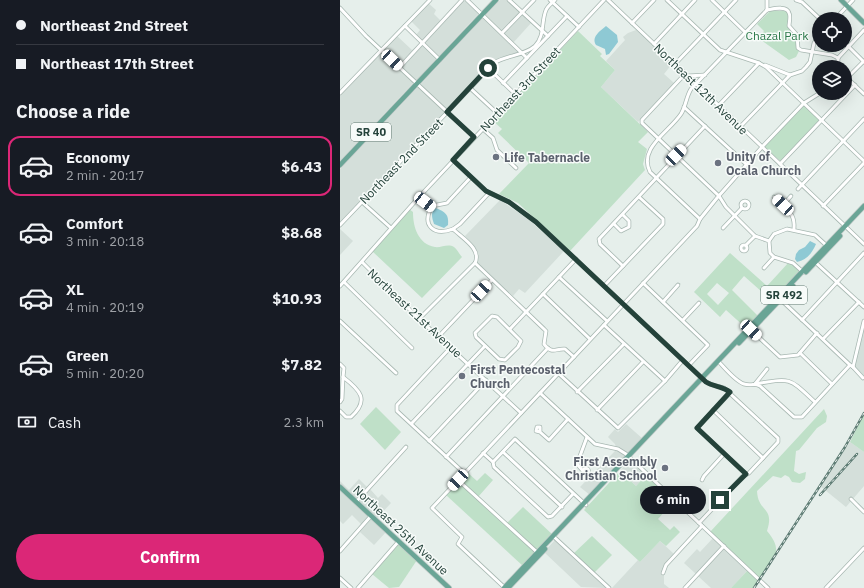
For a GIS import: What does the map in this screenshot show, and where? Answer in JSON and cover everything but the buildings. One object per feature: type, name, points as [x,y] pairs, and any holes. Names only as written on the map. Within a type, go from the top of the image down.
[{"type":"main road","name":"SR 40","points":[[340,165],[496,0]]},
{"type":"main road","points":[[841,0],[864,22]]},
{"type":"main road","name":"SR 492","points":[[505,588],[828,247],[864,206]]},
{"type":"main road","name":"SR 492","points":[[846,227],[864,210]]},
{"type":"main road","name":"Northeast 25th Avenue","points":[[340,487],[449,588]]},
{"type":"main road","name":"SR 492","points":[[508,588],[539,553]]},
{"type":"street","points":[[422,0],[426,4]]},
{"type":"street","points":[[340,93],[430,0]]},
{"type":"street","points":[[400,67],[462,0]]},
{"type":"street","points":[[467,0],[527,58]]},
{"type":"street","points":[[509,0],[548,36]]},
{"type":"street","points":[[502,33],[534,0]]},
{"type":"street","name":"Northeast 3rd Street","points":[[340,286],[390,228],[474,137],[604,0]]},
{"type":"street","name":"Northeast 12th Avenue","points":[[608,0],[864,244]]},
{"type":"street","points":[[632,23],[654,0]]},
{"type":"street","points":[[667,0],[720,50],[790,75]]},
{"type":"street","points":[[654,44],[695,0]]},
{"type":"street","points":[[712,0],[746,33]]},
{"type":"street","points":[[675,64],[736,0]]},
{"type":"street","points":[[767,0],[767,10]]},
{"type":"street","points":[[796,0],[802,2],[813,12]]},
{"type":"street","points":[[841,12],[853,0]]},
{"type":"street","points":[[552,1],[579,27]]},
{"type":"street","name":"Northeast 2nd Street","points":[[340,225],[488,68],[500,59],[522,53],[537,46],[543,32],[547,8],[552,1]]},
{"type":"street","points":[[340,8],[366,36],[474,137]]},
{"type":"street","points":[[700,219],[655,179],[647,166],[650,148],[679,117],[688,94],[696,84],[767,10],[780,8],[790,13],[789,26],[797,35],[798,48],[832,55],[838,58],[843,52]]},
{"type":"street","points":[[503,83],[567,16]]},
{"type":"street","points":[[405,26],[440,60]]},
{"type":"street","points":[[852,42],[864,30]]},
{"type":"street","points":[[852,50],[864,62],[852,72]]},
{"type":"street","points":[[740,126],[790,75],[802,71],[806,67],[810,62],[812,52]]},
{"type":"street","points":[[718,106],[759,63]]},
{"type":"street","points":[[763,65],[864,162],[823,206]]},
{"type":"street","points":[[488,68],[515,94]]},
{"type":"street","points":[[705,75],[686,75],[642,122],[719,196],[734,216],[755,236],[769,241]]},
{"type":"street","points":[[780,164],[854,85],[864,94]]},
{"type":"street","points":[[470,88],[497,113]]},
{"type":"street","points":[[505,588],[458,544],[462,537],[432,508],[697,226],[700,219],[746,164],[804,103],[812,98]]},
{"type":"street","points":[[684,107],[746,164]]},
{"type":"street","points":[[798,189],[864,119]]},
{"type":"street","points":[[623,266],[599,242],[676,155],[705,126]]},
{"type":"street","points":[[482,129],[493,138],[497,150],[516,168]]},
{"type":"street","points":[[453,160],[489,193],[509,202],[523,212],[576,259],[703,379],[730,392],[778,438],[763,458],[749,473],[746,474],[700,524],[666,565],[663,573]]},
{"type":"street","points":[[419,197],[432,206],[447,203],[471,177]]},
{"type":"street","points":[[432,206],[427,217],[429,224],[434,230],[443,232],[453,229],[460,224],[489,193]]},
{"type":"street","points":[[783,205],[791,196]]},
{"type":"street","points":[[604,286],[664,222],[639,197]]},
{"type":"street","points":[[774,197],[793,216],[795,221],[794,229]]},
{"type":"street","points":[[362,202],[390,228]]},
{"type":"street","points":[[723,228],[742,208]]},
{"type":"street","points":[[614,224],[621,231],[629,227],[629,221],[623,215]]},
{"type":"street","points":[[419,319],[475,263],[477,257],[476,251],[453,229]]},
{"type":"street","points":[[803,272],[793,263],[774,257],[770,253],[769,241],[774,234],[787,229],[794,229],[815,235],[828,247]]},
{"type":"street","points":[[746,245],[755,236]]},
{"type":"street","points":[[802,320],[864,253]]},
{"type":"street","points":[[764,268],[774,257]]},
{"type":"street","points":[[510,329],[576,259]]},
{"type":"street","points":[[814,261],[864,307]]},
{"type":"street","name":"Northeast 21st Avenue","points":[[362,262],[419,319],[521,413]]},
{"type":"street","points":[[475,263],[546,331],[544,344],[548,348],[553,350],[565,349],[574,357]]},
{"type":"street","points":[[559,277],[607,321]]},
{"type":"street","points":[[439,336],[492,280]]},
{"type":"street","points":[[344,282],[412,348]]},
{"type":"street","points":[[643,283],[708,345],[689,365]]},
{"type":"street","points":[[663,302],[678,285]]},
{"type":"street","points":[[543,294],[590,339]]},
{"type":"street","points":[[779,298],[863,378]]},
{"type":"street","points":[[823,339],[859,302]]},
{"type":"street","points":[[683,320],[699,303]]},
{"type":"street","points":[[492,316],[497,317],[510,329],[519,338],[521,343],[505,360],[500,360],[476,337],[475,333],[492,316]]},
{"type":"street","points":[[340,321],[396,373]]},
{"type":"street","points":[[755,384],[760,386],[794,417],[802,417],[832,384],[851,366],[864,321]]},
{"type":"street","points":[[604,325],[665,381]]},
{"type":"street","points":[[750,329],[780,356],[789,357],[800,354],[817,333]]},
{"type":"street","points":[[577,392],[624,344]]},
{"type":"street","points":[[412,423],[485,346]]},
{"type":"street","points":[[451,347],[397,405],[397,411],[412,423],[464,473]]},
{"type":"street","points":[[446,457],[548,348]]},
{"type":"street","points":[[800,354],[832,384]]},
{"type":"street","points":[[558,373],[618,428],[665,381],[683,360]]},
{"type":"street","points":[[597,410],[643,362]]},
{"type":"street","points":[[719,362],[740,382],[748,385],[782,379],[789,380],[815,402]]},
{"type":"street","points":[[340,364],[344,368],[342,399],[340,402]]},
{"type":"street","points":[[755,384],[767,369]]},
{"type":"street","points":[[340,411],[345,416],[350,417],[361,406],[360,394],[352,384],[343,377]]},
{"type":"street","points":[[429,441],[486,380]]},
{"type":"street","points":[[343,384],[352,384]]},
{"type":"street","points":[[730,392],[697,428],[746,474]]},
{"type":"street","points":[[540,393],[596,445],[619,450],[629,457],[768,588]]},
{"type":"street","points":[[713,410],[763,458]]},
{"type":"street","points":[[540,432],[549,440],[568,419]]},
{"type":"street","points":[[583,471],[577,464],[587,437]]},
{"type":"street","points":[[493,462],[515,439],[585,504]]},
{"type":"street","points":[[356,502],[406,447]]},
{"type":"street","points":[[503,452],[562,507]]},
{"type":"street","points":[[483,453],[493,462],[494,467],[549,518],[574,494]]},
{"type":"street","points":[[702,480],[724,454]]},
{"type":"street","points":[[458,480],[539,553]]},
{"type":"street","points":[[851,499],[863,510]]},
{"type":"street","points":[[340,551],[372,516]]},
{"type":"street","points":[[554,537],[609,588]]},
{"type":"street","points":[[358,588],[399,541]]},
{"type":"street","points":[[685,588],[724,546]]},
{"type":"street","points":[[826,588],[864,548]]},
{"type":"street","points":[[340,578],[352,588]]},
{"type":"shaded area","points":[[464,0],[479,13],[438,57],[424,43]]},
{"type":"shaded area","points":[[500,0],[507,0],[521,12],[502,32],[485,16]]},
{"type":"shaded area","points":[[428,3],[436,10],[434,14],[441,21],[422,41],[416,35],[420,30],[411,21]]},
{"type":"shaded area","points":[[522,14],[532,22],[513,43],[503,33]]},
{"type":"shaded area","points":[[484,17],[520,52],[500,58],[493,62],[447,111],[420,85]]},
{"type":"shaded area","points":[[636,30],[672,64],[664,74],[674,83],[638,122],[601,87],[615,70],[606,61],[625,40],[623,37]]},
{"type":"shaded area","points":[[397,36],[412,50],[421,43],[399,66],[383,51]]},
{"type":"shaded area","points":[[422,44],[437,58],[416,81],[401,67]]},
{"type":"shaded area","points":[[382,52],[414,82],[340,161],[340,94]]},
{"type":"shaded area","points":[[419,86],[446,112],[340,223],[340,169]]},
{"type":"shaded area","points":[[500,200],[528,219],[564,251],[525,293],[519,289],[513,296],[478,263],[479,256],[477,250],[465,236]]},
{"type":"shaded area","points":[[340,229],[353,241],[340,255]]},
{"type":"shaded area","points":[[864,326],[864,377],[854,367]]},
{"type":"shaded area","points":[[626,424],[643,439],[628,455],[616,448],[615,444],[608,437],[615,429],[618,432]]},
{"type":"shaded area","points":[[850,442],[864,452],[864,486],[852,500],[851,498],[849,499],[851,501],[846,507],[820,486]]},
{"type":"shaded area","points":[[616,450],[627,456],[590,495],[580,487]]},
{"type":"shaded area","points":[[630,460],[646,475],[636,486],[620,471]]},
{"type":"shaded area","points":[[359,479],[368,488],[356,501],[340,485],[340,481],[349,490]]},
{"type":"shaded area","points":[[340,488],[370,516],[362,525],[352,515],[343,524],[340,521]]},
{"type":"shaded area","points":[[370,489],[378,498],[382,494],[391,503],[376,519],[358,502]]},
{"type":"shaded area","points":[[372,518],[387,531],[374,545],[360,532]]},
{"type":"shaded area","points":[[714,537],[723,546],[696,574],[684,563],[697,549],[700,552]]},
{"type":"shaded area","points":[[555,540],[606,587],[581,587],[544,552]]},
{"type":"shaded area","points":[[660,541],[674,554],[665,564],[662,571],[662,574],[664,574],[664,584],[669,588],[612,588],[638,560],[640,562]]},
{"type":"shaded area","points":[[724,547],[748,570],[731,588],[711,588],[698,576]]},
{"type":"green space","name":"Chazal Park","points":[[770,11],[786,11],[789,14],[790,23],[799,51],[796,57],[789,60],[758,38],[764,31],[757,24]]},
{"type":"green space","points":[[578,31],[602,54],[600,56],[615,70],[601,87],[648,132],[638,142],[647,149],[643,164],[645,170],[570,251],[518,203],[499,194],[529,163],[498,133],[502,129],[493,121]]},
{"type":"green space","points":[[804,103],[820,119],[782,162],[762,147]]},
{"type":"green space","points":[[409,209],[413,212],[415,229],[424,242],[435,247],[452,246],[462,257],[422,298],[372,251]]},
{"type":"green space","points":[[730,253],[767,286],[789,262],[801,271],[772,301],[744,276],[732,290],[758,316],[747,329],[726,310],[720,317],[694,292]],"holes":[[[717,283],[729,293],[718,305],[707,294]]]},
{"type":"green space","points":[[376,407],[401,432],[385,450],[360,424]]},
{"type":"green space","points":[[824,409],[827,416],[826,422],[817,428],[799,450],[796,451],[794,471],[799,474],[806,472],[805,479],[800,483],[792,482],[789,477],[785,475],[781,478],[773,476],[757,491],[760,503],[768,513],[769,523],[767,531],[772,538],[776,550],[773,561],[760,579],[710,532]]},
{"type":"green space","points":[[864,414],[864,452],[850,442]]},
{"type":"green space","points":[[620,471],[636,486],[646,475],[674,501],[658,519],[670,530],[674,526],[680,532],[666,546],[660,541],[640,562],[584,510]]},
{"type":"green space","points":[[465,473],[468,473],[477,481],[485,473],[493,480],[478,497],[460,480]]},
{"type":"green space","points":[[458,481],[536,552],[523,566],[446,495]]},
{"type":"green space","points":[[523,507],[553,535],[538,551],[507,523]]},
{"type":"green space","points":[[592,536],[612,555],[594,573],[573,554]]},
{"type":"green space","points":[[400,543],[417,560],[399,587],[389,588],[372,574]]},
{"type":"green space","points":[[748,570],[759,580],[754,588],[731,588]]},
{"type":"water","points":[[606,26],[617,35],[618,42],[609,54],[606,55],[605,49],[596,45],[595,37]]},
{"type":"water","points":[[436,208],[444,212],[447,216],[448,225],[444,228],[434,224],[432,213]]},
{"type":"water","points":[[810,241],[816,244],[813,250],[809,256],[797,262],[795,259],[796,254]]},
{"type":"railway","points":[[754,588],[845,447],[864,413]]},
{"type":"railway","points":[[820,495],[857,454]]},
{"type":"place","name":"Life Tabernacle","points":[[496,157]]},
{"type":"place","name":"Unity of Ocala Church","points":[[718,163]]},
{"type":"place","name":"First Pentecostal Church","points":[[462,376]]},
{"type":"place","name":"First Assembly Christian School","points":[[665,468]]},
{"type":"route","points":[[488,68],[447,112],[474,137],[453,160],[486,191],[509,202],[536,222],[706,382],[724,388],[730,392],[697,428],[746,474],[720,500]]}]
